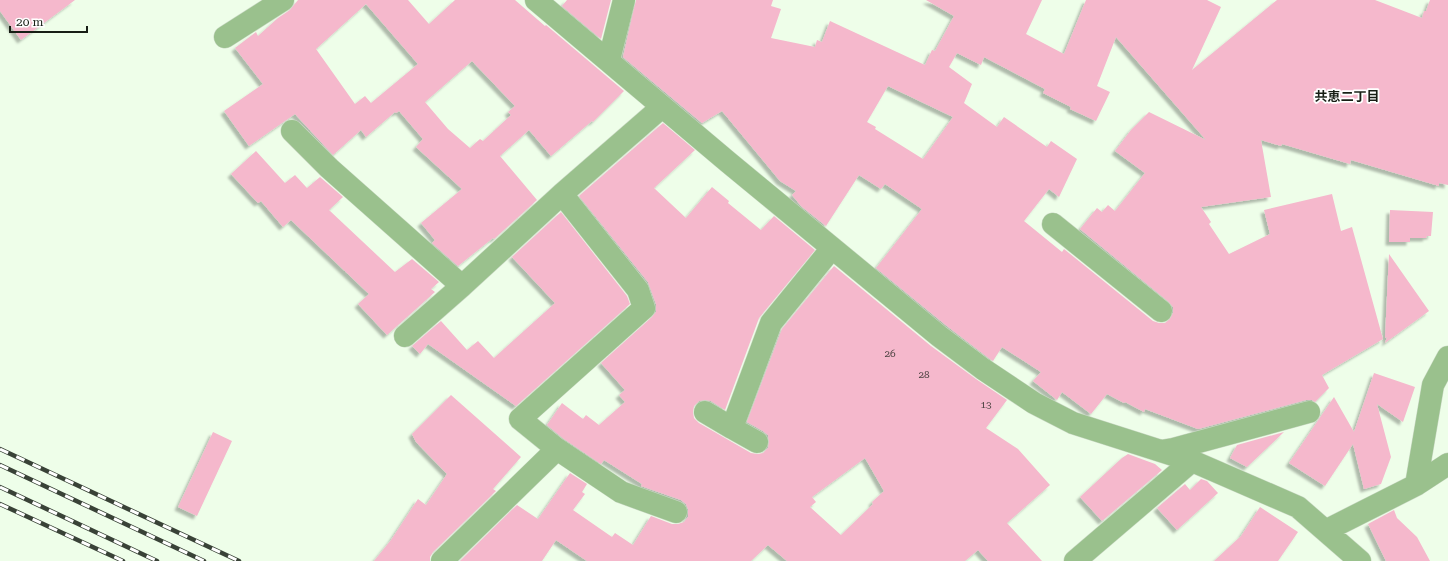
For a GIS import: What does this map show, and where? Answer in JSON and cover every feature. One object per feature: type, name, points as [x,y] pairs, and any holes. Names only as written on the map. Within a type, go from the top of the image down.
[{"type":"street","points":[[225,37],[283,0]]},
{"type":"street","points":[[536,0],[832,248],[983,369],[1034,403],[1073,423],[1192,461],[1298,507],[1327,530],[1360,561]]},
{"type":"street","points":[[608,60],[624,0]]},
{"type":"street","points":[[404,336],[462,286],[562,194],[662,107]]},
{"type":"street","points":[[292,131],[329,168],[462,286]]},
{"type":"street","points":[[562,194],[638,290],[644,308],[520,419],[557,449],[620,492],[676,512]]},
{"type":"street","points":[[1053,224],[1161,311]]},
{"type":"street","points":[[732,428],[771,322],[832,248]]},
{"type":"street","points":[[1416,485],[1433,385],[1448,357]]},
{"type":"street","points":[[705,412],[757,442]]},
{"type":"street","points":[[1160,451],[1173,449],[1309,412]]},
{"type":"street","points":[[442,561],[557,449]]},
{"type":"street","points":[[1074,561],[1192,461]]},
{"type":"street","points":[[1327,530],[1416,485],[1448,464]]},
{"type":"building","points":[[0,0],[75,0],[21,40],[0,11]]},
{"type":"building","points":[[298,0],[408,0],[429,24],[455,0],[515,0],[624,91],[593,122],[592,121],[551,156],[529,130],[500,156],[537,200],[494,239],[493,238],[458,266],[432,243],[435,240],[421,223],[462,189],[416,147],[423,139],[399,111],[396,113],[395,112],[366,137],[361,130],[333,155],[295,114],[249,146],[224,111],[263,84],[235,48],[256,32],[258,36],[278,18],[290,10]],"holes":[[[366,4],[418,64],[371,103],[365,96],[355,104],[316,49]],[[472,61],[515,106],[508,112],[511,115],[483,141],[480,139],[470,148],[448,129],[425,102]]]},
{"type":"building","points":[[567,0],[611,0],[601,39],[562,6]]},
{"type":"building","points":[[636,0],[773,0],[771,6],[781,9],[771,38],[815,47],[817,40],[822,42],[830,21],[925,65],[932,50],[935,51],[954,16],[926,0],[1042,0],[1026,34],[1064,54],[1086,0],[1207,0],[1221,7],[1192,70],[1277,0],[1375,0],[1422,18],[1430,0],[1448,0],[1448,185],[1439,183],[1439,186],[1351,160],[1350,164],[1282,144],[1281,146],[1261,140],[1271,197],[1201,207],[1211,222],[1209,224],[1229,254],[1270,234],[1264,210],[1332,194],[1341,231],[1352,227],[1383,339],[1322,375],[1329,388],[1315,402],[1312,400],[1306,400],[1198,429],[1145,409],[1144,412],[1107,394],[1091,414],[1062,392],[1057,400],[1033,381],[1041,372],[1002,347],[993,361],[990,359],[876,268],[922,209],[885,184],[881,189],[859,175],[826,226],[801,206],[792,195],[796,191],[780,181],[722,111],[702,123],[623,57]],"holes":[[[1116,37],[1206,140],[1149,112],[1131,130],[1115,151],[1145,173],[1115,211],[1108,205],[1102,212],[1097,208],[1080,229],[1169,302],[1173,307],[1173,313],[1170,319],[1165,323],[1153,321],[1064,249],[1062,252],[1024,221],[1049,189],[1059,197],[1077,159],[1051,141],[1047,147],[1004,117],[997,127],[964,103],[972,84],[949,67],[957,53],[981,65],[984,57],[1045,89],[1043,93],[1071,107],[1070,109],[1096,121],[1110,92],[1097,86]],[[888,86],[953,117],[923,159],[875,129],[876,127],[867,122]]]},
{"type":"building","points":[[663,123],[695,150],[654,188],[686,218],[712,187],[729,201],[728,203],[761,230],[774,216],[815,250],[759,318],[725,410],[711,401],[699,401],[694,406],[694,418],[699,423],[751,453],[763,453],[768,448],[768,435],[747,422],[782,329],[834,266],[931,346],[1007,400],[986,428],[1018,449],[1050,485],[1007,523],[1042,561],[988,561],[978,550],[965,561],[787,561],[768,545],[751,561],[587,561],[556,540],[542,561],[460,561],[517,505],[538,519],[570,473],[587,484],[582,492],[585,494],[573,510],[612,537],[615,533],[633,545],[651,516],[672,524],[684,522],[688,517],[688,509],[686,504],[681,500],[641,486],[642,484],[604,460],[601,464],[564,439],[547,425],[562,403],[583,419],[586,415],[599,425],[625,402],[619,395],[625,390],[601,363],[656,312],[656,304],[648,282],[579,196]],"holes":[[[865,458],[884,491],[872,502],[873,504],[841,535],[810,507],[816,502],[812,497]]]},
{"type":"building","points":[[256,151],[285,183],[295,175],[307,188],[320,177],[343,197],[329,210],[395,272],[412,259],[439,282],[431,289],[435,292],[387,335],[358,304],[369,294],[291,220],[283,227],[261,201],[258,203],[231,174]]},
{"type":"building","points":[[1390,210],[1433,212],[1431,236],[1427,236],[1426,238],[1410,238],[1410,242],[1389,242]]},
{"type":"building","points":[[561,212],[627,296],[630,304],[516,406],[428,344],[420,354],[412,346],[441,321],[467,350],[478,341],[494,358],[555,303],[512,257]]},
{"type":"building","points":[[1389,254],[1429,311],[1385,343],[1387,337],[1385,338]]},
{"type":"building","points":[[1374,373],[1415,387],[1403,422],[1377,404],[1391,457],[1381,484],[1364,489],[1353,444],[1325,486],[1289,463],[1334,397],[1354,432]]},
{"type":"building","points":[[451,395],[521,457],[493,489],[496,491],[433,552],[430,557],[430,561],[374,561],[391,540],[418,499],[426,505],[447,474],[416,442],[412,434]]},
{"type":"building","points":[[213,432],[232,441],[197,516],[178,507]]},
{"type":"building","points":[[1284,432],[1247,467],[1230,458],[1237,445]]},
{"type":"building","points":[[1128,454],[1155,464],[1162,470],[1102,521],[1080,497]]},
{"type":"building","points":[[1201,479],[1207,481],[1218,493],[1177,530],[1157,508],[1185,484],[1190,490]]},
{"type":"building","points":[[1260,507],[1298,532],[1278,561],[1214,561],[1241,536]]},
{"type":"building","points":[[1394,510],[1397,518],[1417,537],[1430,561],[1386,561],[1368,524]]},
{"type":"railway","points":[[0,449],[239,561]]},
{"type":"railway","points":[[0,465],[204,561]]},
{"type":"railway","points":[[0,487],[157,561]]},
{"type":"railway","points":[[0,504],[123,561]]},
{"type":"district","name":"共恵二丁目","points":[[1347,96]]}]
